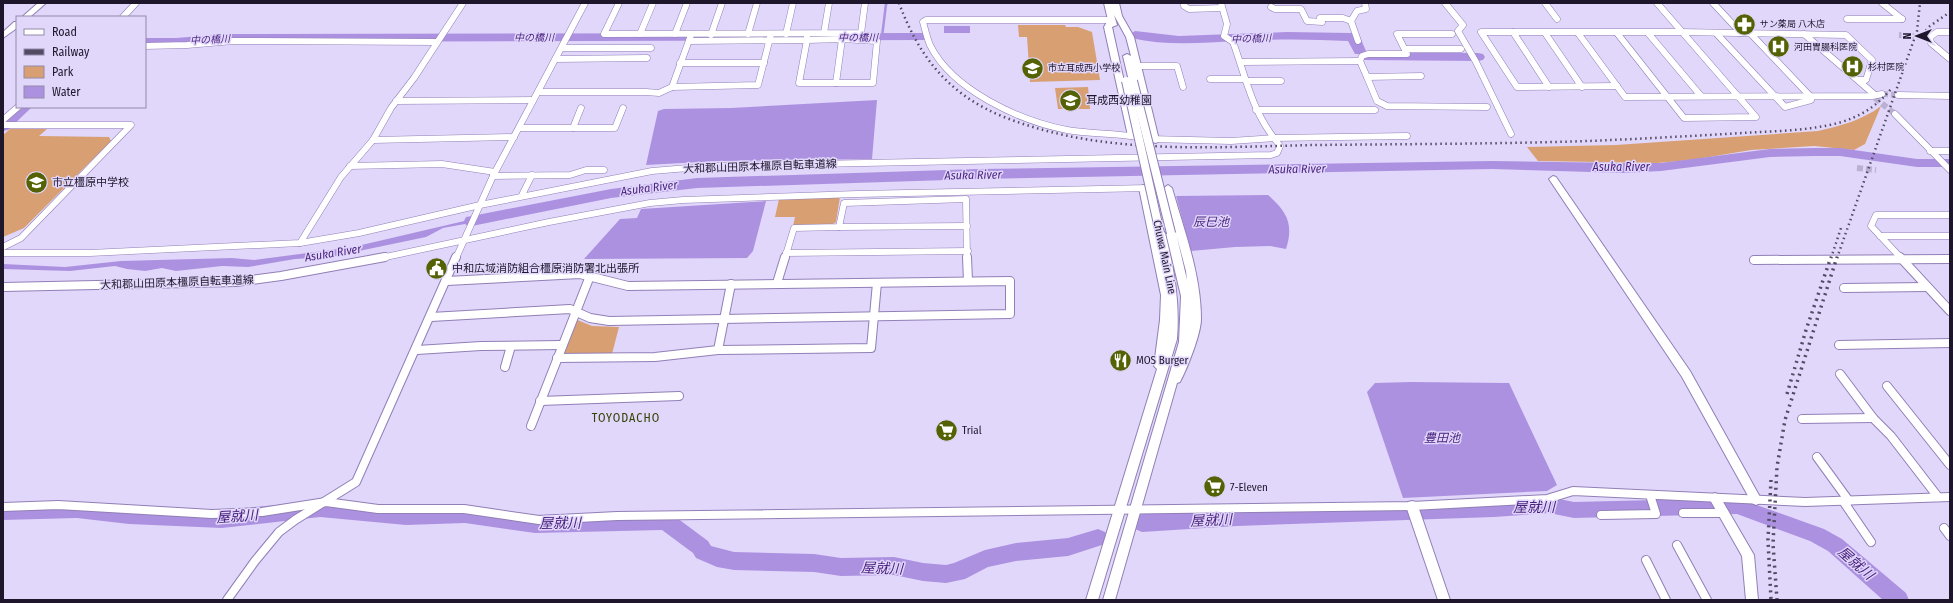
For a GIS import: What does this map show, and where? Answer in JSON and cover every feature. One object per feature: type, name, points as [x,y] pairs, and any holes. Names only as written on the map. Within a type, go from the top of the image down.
[{"type":"main road","points":[[27,16],[42,3]]},
{"type":"main road","name":"Chuwa Main Line","points":[[1108,3],[1115,17]]},
{"type":"main road","name":"Chuwa Main Line","points":[[1109,600],[1184,342],[1186,318],[1186,296],[1166,233],[1115,17],[1115,3]]},
{"type":"main road","points":[[1132,136],[1108,27],[1115,17],[1130,37],[1155,140]]},
{"type":"main road","points":[[3,36],[16,25]]},
{"type":"main road","points":[[1147,157],[1154,188]]},
{"type":"main road","points":[[1553,179],[1686,374],[1756,500]]},
{"type":"main road","points":[[1143,188],[1166,295],[1165,320],[1159,359],[1160,374]]},
{"type":"main road","points":[[1168,188],[1191,271],[1196,320],[1183,367],[1168,395]]},
{"type":"main road","name":"Chuwa Main Line","points":[[1092,600],[1160,374],[1172,339],[1175,314],[1166,233]]},
{"type":"main road","points":[[1412,506],[1444,600]]},
{"type":"main road","points":[[1719,506],[1748,555],[1752,600]]},
{"type":"street","points":[[124,16],[136,3]]},
{"type":"street","points":[[300,243],[341,177],[373,140],[396,102],[463,3]]},
{"type":"street","points":[[227,600],[275,537],[316,506],[343,492],[356,482],[417,350],[447,281],[463,239],[494,174],[585,3]]},
{"type":"street","points":[[619,3],[604,34],[675,34],[690,38],[807,36],[824,33],[860,33],[865,3]]},
{"type":"street","points":[[640,34],[653,3]]},
{"type":"street","points":[[675,34],[687,3]]},
{"type":"street","points":[[711,35],[722,3]]},
{"type":"street","points":[[748,34],[757,3]]},
{"type":"street","points":[[786,34],[793,3]]},
{"type":"street","points":[[824,33],[829,3]]},
{"type":"street","points":[[1184,3],[1184,6],[1190,9],[1222,6],[1227,24],[1226,38],[1233,42],[1256,110],[1267,130],[1274,138]]},
{"type":"street","points":[[1351,21],[1357,11],[1366,9],[1365,3]]},
{"type":"street","points":[[1445,3],[1463,25],[1458,31],[1476,62],[1512,134]]},
{"type":"street","points":[[1545,3],[1557,19]]},
{"type":"street","points":[[1617,33],[1684,118],[1756,117],[1657,3]]},
{"type":"street","points":[[1713,3],[1741,33]]},
{"type":"street","points":[[1847,19],[1902,19],[1882,3]]},
{"type":"street","points":[[1271,7],[1275,9],[1301,9],[1307,21],[1322,22],[1320,18],[1343,18],[1351,21]]},
{"type":"street","points":[[1115,17],[926,20],[923,22],[929,44],[936,57],[949,72],[984,97],[1014,112],[1056,126],[1087,133],[1132,136],[1155,140],[1231,140],[1407,136]]},
{"type":"street","points":[[1351,21],[1358,41]]},
{"type":"street","points":[[1617,86],[1517,87],[1481,32],[1681,32],[1846,35],[1872,60],[1866,80],[1859,80]]},
{"type":"street","points":[[1513,32],[1549,87]]},
{"type":"street","points":[[1648,32],[1701,96]]},
{"type":"street","points":[[1950,32],[1937,32],[1930,37],[1931,43],[1950,58]]},
{"type":"street","points":[[1545,33],[1582,87]]},
{"type":"street","points":[[1578,33],[1625,97],[1876,96],[1804,34]]},
{"type":"street","points":[[1716,33],[1785,107],[1811,100],[1809,96],[1750,33]]},
{"type":"street","points":[[690,38],[711,35],[748,34],[770,37],[786,34],[842,39],[877,40],[874,83],[799,84],[807,36]]},
{"type":"street","points":[[1360,61],[1362,56],[1368,54],[1407,54],[1397,34],[1452,34]]},
{"type":"street","points":[[538,92],[646,92],[651,94],[665,91],[672,87],[758,85],[770,37]]},
{"type":"street","points":[[672,87],[690,38]]},
{"type":"street","points":[[836,83],[842,39]]},
{"type":"street","points":[[146,46],[187,45],[233,41],[437,42]]},
{"type":"street","points":[[562,48],[651,48]]},
{"type":"street","points":[[1405,49],[1461,49]]},
{"type":"street","points":[[556,59],[648,58]]},
{"type":"street","points":[[1241,62],[1360,61]]},
{"type":"street","points":[[1360,61],[1377,101],[1388,106],[1487,107]]},
{"type":"street","points":[[680,63],[764,63]]},
{"type":"street","points":[[1137,66],[1177,66],[1183,87]]},
{"type":"street","points":[[1367,77],[1421,76]]},
{"type":"street","points":[[1210,79],[1281,81]]},
{"type":"street","points":[[1898,95],[1950,96]]},
{"type":"street","points":[[396,102],[533,100]]},
{"type":"street","points":[[3,120],[17,108]]},
{"type":"street","points":[[573,128],[581,108]]},
{"type":"street","points":[[518,128],[615,128],[623,108]]},
{"type":"street","points":[[1256,110],[1375,110]]},
{"type":"street","points":[[1895,114],[1950,170]]},
{"type":"street","points":[[3,125],[131,125],[21,238],[3,247]]},
{"type":"street","points":[[373,140],[514,137]]},
{"type":"street","name":"大和郡山田原本橿原自転車道線","points":[[3,253],[90,252],[300,243],[359,233],[652,172],[712,166],[890,164],[1114,157],[1271,155],[1277,153],[1280,146],[1274,138]]},
{"type":"street","points":[[1931,152],[1950,151]]},
{"type":"street","points":[[350,166],[442,164],[494,174],[532,175],[570,175],[586,170],[604,170]]},
{"type":"street","points":[[522,195],[532,175]]},
{"type":"street","name":"大和郡山田原本橿原自転車道線","points":[[3,287],[236,282],[282,276],[357,263],[463,239],[596,213],[650,203],[683,200],[857,194],[1154,188]]},
{"type":"street","points":[[839,227],[844,203],[966,199],[968,281]]},
{"type":"street","points":[[1950,215],[1876,215],[1871,226],[1950,311]]},
{"type":"street","points":[[777,283],[794,228],[967,226]]},
{"type":"street","points":[[1880,236],[1950,236]]},
{"type":"street","points":[[786,253],[968,252]]},
{"type":"street","points":[[1754,260],[1950,258]]},
{"type":"street","points":[[431,317],[570,309],[590,318],[609,322],[679,321],[725,318],[1010,314],[1010,281],[628,286],[580,274],[447,281]]},
{"type":"street","points":[[531,426],[561,345],[590,276]]},
{"type":"street","points":[[557,358],[655,357],[718,350],[871,348],[877,283]]},
{"type":"street","points":[[718,350],[731,284]]},
{"type":"street","points":[[1844,288],[1927,287]]},
{"type":"street","points":[[1839,345],[1950,343]]},
{"type":"street","points":[[417,350],[561,345]]},
{"type":"street","points":[[505,367],[511,346]]},
{"type":"street","points":[[1840,374],[1873,418],[1892,436],[1938,497]]},
{"type":"street","points":[[1887,386],[1950,465]]},
{"type":"street","points":[[540,401],[678,396]]},
{"type":"street","points":[[1802,419],[1873,418]]},
{"type":"street","points":[[1817,457],[1871,542]]},
{"type":"street","points":[[3,507],[58,505],[212,514],[262,512],[326,502],[378,510],[464,509],[539,520],[617,516],[1412,506],[1547,499],[1573,491],[1650,495],[1719,506]]},
{"type":"street","points":[[1601,515],[1656,514],[1650,495]]},
{"type":"street","points":[[1683,514],[1756,500],[1805,502],[1950,496]]},
{"type":"street","points":[[1944,528],[1950,536]]},
{"type":"street","points":[[1677,546],[1707,600]]},
{"type":"street","points":[[1646,560],[1666,600]]},
{"type":"green space","points":[[1018,25],[1065,25],[1066,27],[1078,27],[1092,32],[1100,80],[1030,82],[1027,37],[1019,37]]},
{"type":"green space","points":[[1088,87],[1090,109],[1058,109],[1055,88]]},
{"type":"green space","points":[[1881,106],[1865,144],[1854,150],[1814,146],[1751,150],[1691,160],[1657,163],[1538,161],[1527,147],[1616,145],[1818,131],[1843,125],[1859,119]]},
{"type":"green space","name":"市立橿原中学校","points":[[10,129],[47,129],[39,136],[109,137],[111,141],[24,228],[3,237],[3,135]]},
{"type":"green space","points":[[840,197],[836,222],[831,225],[793,226],[795,217],[775,217],[779,199]]},
{"type":"green space","points":[[575,319],[592,326],[619,327],[612,354],[561,355]]},
{"type":"water","points":[[944,26],[970,26],[970,33],[944,33]]},
{"type":"water","points":[[877,100],[872,159],[718,161],[646,165],[658,111],[664,109],[731,108]]},
{"type":"water","name":"辰巳池","points":[[1268,195],[1280,207],[1289,225],[1286,249],[1270,246],[1235,247],[1191,251],[1176,196]]},
{"type":"water","points":[[766,201],[753,251],[747,258],[584,259],[620,219],[637,218],[641,209]]},
{"type":"water","points":[[490,215],[498,218],[443,228],[426,237],[330,257],[295,259],[248,267],[222,266],[176,271],[162,268],[145,271],[115,266],[70,271],[3,269],[3,264],[65,267],[121,261],[232,258],[254,260],[353,247]]},
{"type":"water","name":"豊田池","points":[[1375,383],[1509,383],[1557,485],[1547,491],[1403,498],[1367,392]]},
{"type":"waterway","points":[[882,37],[886,4],[888,3]]},
{"type":"waterway","name":"中の橋川","points":[[1135,35],[1157,39],[1179,40],[1287,36],[1351,37],[1355,40],[1360,51]]},
{"type":"waterway","name":"中の橋川","points":[[146,42],[176,42],[228,38],[922,37]]},
{"type":"waterway","name":"中の橋川","points":[[1369,57],[1478,57]]},
{"type":"waterway","name":"中の橋川","points":[[3,127],[24,108]]},
{"type":"waterway","name":"Asuka River","points":[[472,221],[611,193],[668,185],[697,183],[978,174],[1492,165],[1624,168],[1661,167],[1770,153],[1815,152],[1840,152],[1917,163],[1950,163]]},
{"type":"waterway","name":"屋就川","points":[[1142,523],[1237,517],[1494,509],[1549,505],[1574,510],[1737,506],[1817,535],[1835,545],[1898,600]]},
{"type":"waterway","name":"屋就川","points":[[3,512],[77,510],[129,515],[222,519],[320,509],[406,516],[465,514],[535,524],[666,521],[701,547],[703,552],[717,558],[734,561],[814,563],[841,567],[894,566],[923,572],[946,574],[957,572],[985,559],[1016,552],[1068,547],[1098,538]]},
{"type":"tunnel","points":[[1899,35],[1930,37]]},
{"type":"tunnel","points":[[1882,94],[1898,95]]},
{"type":"tunnel","points":[[1875,98],[1895,114]]},
{"type":"tunnel","points":[[1857,168],[1876,170]]},
{"type":"railway","points":[[899,3],[916,40],[927,57],[938,72],[967,98],[1004,117],[1042,129],[1080,138],[1118,144],[1236,147],[1520,143],[1588,141],[1790,130],[1826,126],[1854,118],[1874,106],[1891,89]]},
{"type":"railway","points":[[1837,258],[1917,31],[1920,3]]},
{"type":"railway","points":[[1919,38],[1930,26],[1950,12]]},
{"type":"railway","points":[[1831,258],[1842,225]]},
{"type":"railway","points":[[1787,394],[1806,330],[1831,257]]},
{"type":"railway","points":[[1777,600],[1773,544],[1777,467],[1785,420],[1837,257]]},
{"type":"railway","points":[[1771,480],[1768,540],[1771,600]]},
{"type":"place","name":"サン薬局 八木店","points":[[1745,24]]},
{"type":"place","name":"河田胃腸科医院","points":[[1779,47]]},
{"type":"place","name":"杉村医院","points":[[1853,67]]},
{"type":"place","name":"市立耳成西小学校","points":[[1033,68]]},
{"type":"place","name":"耳成西幼稚園","points":[[1071,100]]},
{"type":"place","name":"市立橿原中学校","points":[[37,182]]},
{"type":"place","name":"中和広域消防組合橿原消防署北出張所","points":[[436,268]]},
{"type":"place","name":"MOS Burger","points":[[1120,360]]},
{"type":"place","name":"Trial","points":[[947,430]]},
{"type":"place","name":"7-Eleven","points":[[1214,487]]},
{"type":"district","name":"TOYODACHO","points":[[626,418]]}]
